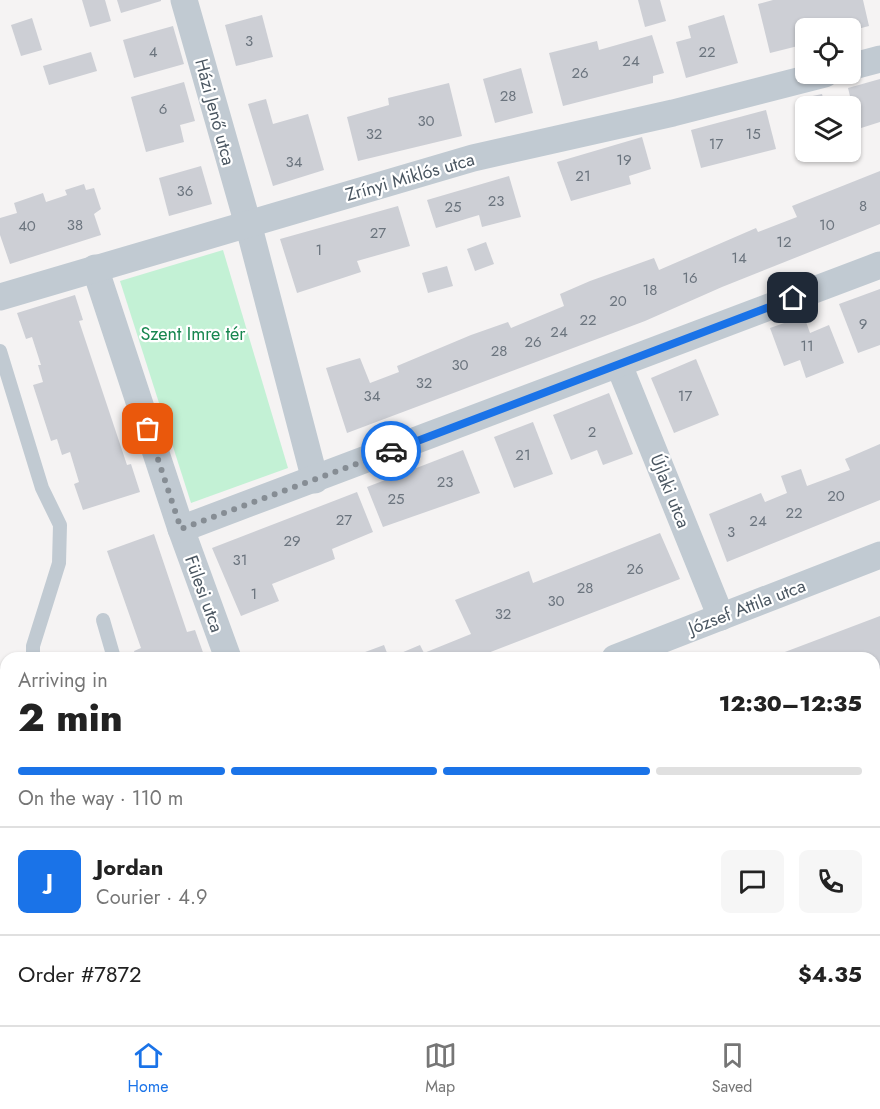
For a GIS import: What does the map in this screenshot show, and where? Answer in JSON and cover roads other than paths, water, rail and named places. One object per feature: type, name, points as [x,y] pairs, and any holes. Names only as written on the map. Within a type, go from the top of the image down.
[{"type":"street","name":"Házi Jenő utca","points":[[184,0],[248,224]]},
{"type":"street","points":[[861,64],[880,59]]},
{"type":"street","name":"Zrínyi Miklós utca","points":[[0,297],[473,158],[673,114],[795,82]]},
{"type":"street","points":[[248,224],[315,480]]},
{"type":"street","points":[[95,268],[181,529],[880,265]]},
{"type":"street","name":"Újlaki utca","points":[[619,364],[721,617]]},
{"type":"street","name":"Fülesi utca","points":[[181,529],[226,652]]},
{"type":"street","name":"József Attila utca","points":[[631,652],[880,555]]},
{"type":"lane","points":[[0,351],[42,488],[60,525],[59,563],[33,652]]},
{"type":"lane","points":[[103,620],[112,652]]},
{"type":"park label","name":"Szent Imre tér","points":[[193,334]]}]
